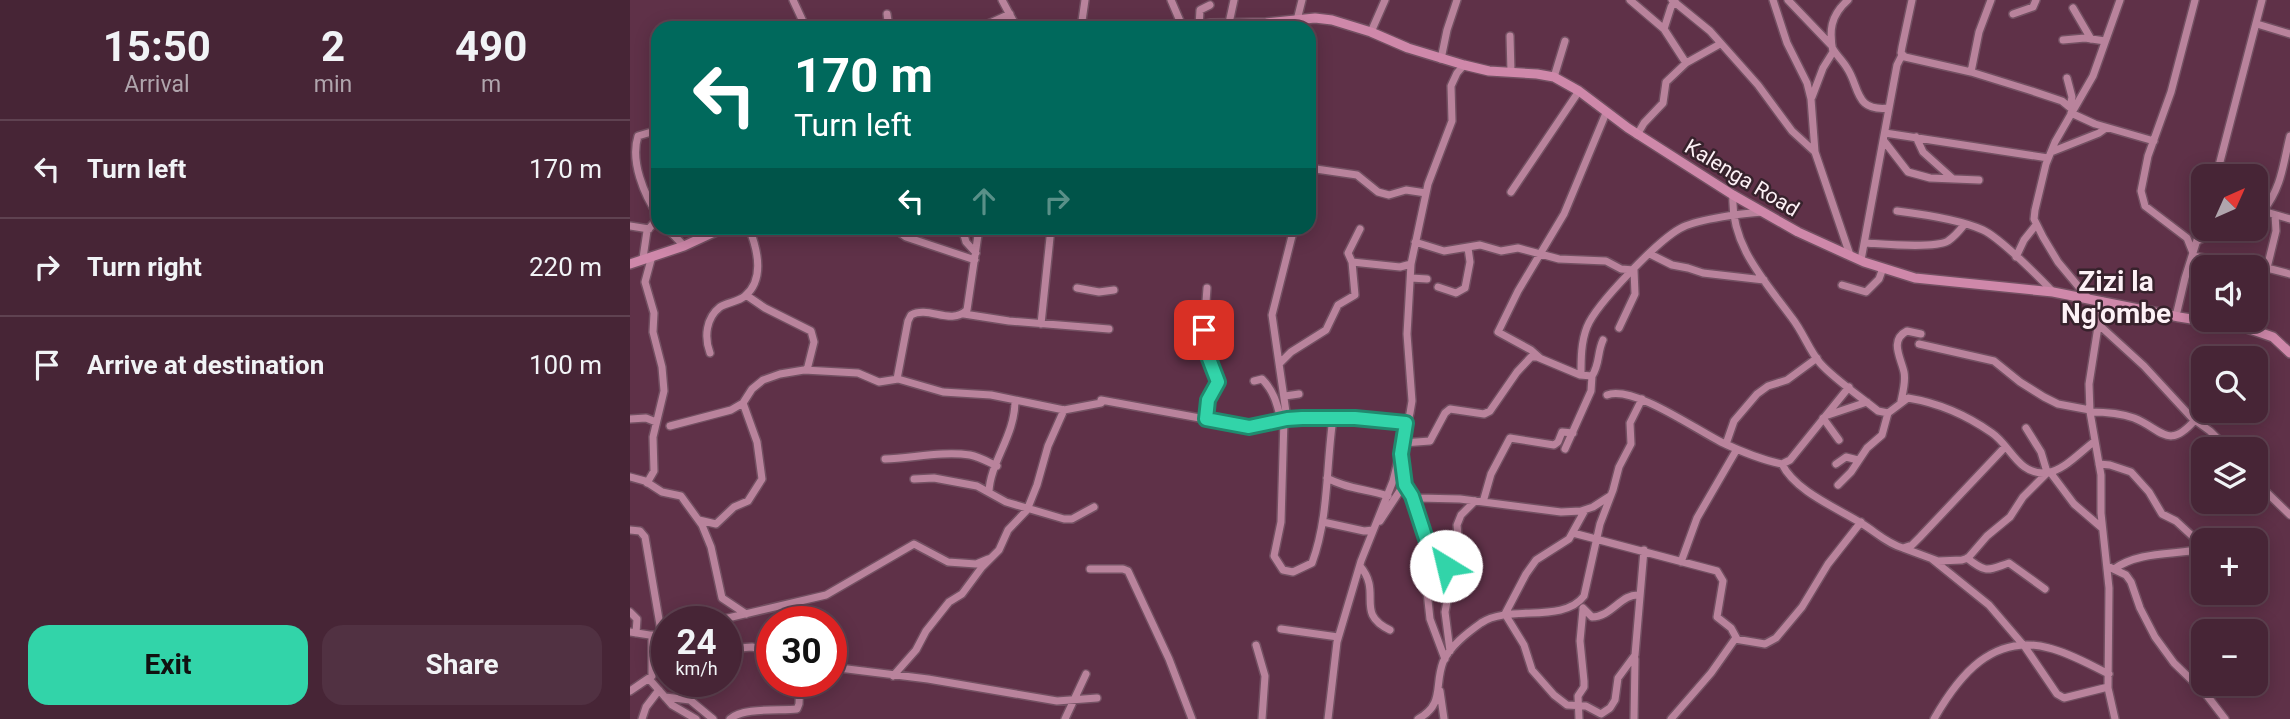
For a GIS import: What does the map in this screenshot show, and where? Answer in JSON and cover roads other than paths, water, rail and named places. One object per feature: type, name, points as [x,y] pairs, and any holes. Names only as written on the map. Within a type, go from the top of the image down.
[{"type":"main road","name":"Kalenga Road","points":[[1274,21],[1315,18],[1332,20],[1464,65],[1489,71],[1555,77],[1579,91],[1637,135],[1733,195],[1798,232],[1883,268],[1908,276],[1940,281],[2053,292],[2260,331],[2273,337],[2290,353]]},
{"type":"main road","points":[[630,264],[708,235]]},
{"type":"street","points":[[793,0],[803,21]]},
{"type":"street","points":[[1002,0],[1014,21]]},
{"type":"street","points":[[1082,21],[1085,0]]},
{"type":"street","points":[[1171,0],[1182,21]]},
{"type":"street","points":[[1229,21],[1234,0]]},
{"type":"street","points":[[1297,20],[1302,0]]},
{"type":"street","points":[[1371,32],[1385,0]]},
{"type":"street","points":[[1441,59],[1457,0]]},
{"type":"street","points":[[1630,0],[1664,29],[1686,63]]},
{"type":"street","points":[[1773,0],[1787,43],[1804,75],[1811,99],[1815,152],[1850,255]]},
{"type":"street","points":[[1788,0],[1832,47],[1847,68],[1861,100],[1876,108],[1889,108]]},
{"type":"street","points":[[1811,99],[1832,47],[1830,30],[1833,20],[1848,0]]},
{"type":"street","points":[[1861,260],[1896,65],[1902,55],[1912,0]]},
{"type":"street","points":[[1971,72],[1979,32],[1991,0]]},
{"type":"street","points":[[2013,14],[2033,7],[2036,0]]},
{"type":"street","points":[[2088,298],[2058,262],[2036,225],[2035,210],[2050,155],[2072,110],[2093,76],[2120,0]]},
{"type":"street","points":[[2192,255],[2187,238],[2152,213],[2142,199],[2143,179],[2175,78],[2195,0]]},
{"type":"street","points":[[2219,164],[2262,0]]},
{"type":"street","points":[[1664,29],[1674,1],[1710,31],[1758,85],[1792,131],[1815,152]]},
{"type":"street","points":[[1199,21],[1200,10],[1210,5]]},
{"type":"street","points":[[2073,8],[2091,39]]},
{"type":"street","points":[[887,13],[888,21]]},
{"type":"street","points":[[994,21],[1010,14]]},
{"type":"street","points":[[2257,24],[2290,34]]},
{"type":"street","points":[[1510,36],[1511,72]]},
{"type":"street","points":[[2063,40],[2105,41]]},
{"type":"street","points":[[1555,77],[1565,41]]},
{"type":"street","points":[[1637,135],[1644,123],[1663,103],[1666,82],[1686,63],[1720,44]]},
{"type":"street","points":[[1902,55],[1971,72],[2051,97],[2106,128],[2154,141]]},
{"type":"street","points":[[1328,719],[1338,637],[1360,566],[1388,496],[1401,454],[1412,401],[1407,334],[1411,264],[1431,174],[1452,121],[1450,96],[1453,79],[1464,65]]},
{"type":"street","points":[[1804,75],[1819,79]]},
{"type":"street","points":[[2067,78],[2073,97],[2072,110]]},
{"type":"street","points":[[1510,192],[1579,91]]},
{"type":"street","points":[[1540,358],[1498,332],[1518,291],[1564,214],[1606,113]]},
{"type":"street","points":[[1885,137],[1916,137],[2050,155],[2106,128]]},
{"type":"street","points":[[651,132],[638,136],[634,149],[635,169],[651,205]]},
{"type":"street","points":[[2268,203],[2274,197],[2280,181],[2290,135]]},
{"type":"street","points":[[1885,137],[1908,172],[1930,178],[1979,180]]},
{"type":"street","points":[[1916,137],[1923,152],[1939,163],[1952,178]]},
{"type":"street","points":[[1316,168],[1357,175],[1378,192],[1389,195],[1406,190],[1426,193]]},
{"type":"street","points":[[1733,195],[1733,217],[1742,245],[1817,358],[1824,367],[1878,411],[1888,413]]},
{"type":"street","points":[[1897,211],[1986,231],[2053,292]]},
{"type":"street","points":[[1581,375],[1583,340],[1587,326],[1602,302],[1671,234],[1693,223],[1763,212]]},
{"type":"street","points":[[2268,213],[2290,219]]},
{"type":"street","points":[[2268,264],[2276,231],[2275,215]]},
{"type":"street","points":[[1865,243],[1934,245],[1950,240],[1964,225]]},
{"type":"street","points":[[2016,257],[2024,240],[2036,225]]},
{"type":"street","points":[[630,226],[649,229]]},
{"type":"street","points":[[648,483],[654,471],[653,437],[662,404],[664,383],[663,368],[653,336],[654,313],[645,286],[645,236],[651,226]]},
{"type":"street","points":[[1280,363],[1291,352],[1326,330],[1338,305],[1354,296],[1352,262],[1348,251],[1360,229]]},
{"type":"street","points":[[674,235],[684,246]]},
{"type":"street","points":[[710,352],[705,336],[713,317],[722,306],[746,295],[751,288],[757,266],[757,250],[752,235]]},
{"type":"street","points":[[904,235],[976,257]]},
{"type":"street","points":[[964,235],[976,257]]},
{"type":"street","points":[[964,314],[969,307],[978,235]]},
{"type":"street","points":[[1041,324],[1050,235]]},
{"type":"street","points":[[1292,235],[1272,309],[1285,396],[1281,522],[1274,556],[1283,570],[1293,572],[1312,563],[1323,522],[1333,418]]},
{"type":"street","points":[[1415,242],[1444,251],[1484,245],[1501,251],[1518,247],[1559,259],[1606,261],[1634,270]]},
{"type":"street","points":[[2192,255],[2197,242]]},
{"type":"street","points":[[1438,288],[1456,293],[1465,288],[1470,262],[1468,248]]},
{"type":"street","points":[[1650,254],[1672,265],[1703,274],[1764,280]]},
{"type":"street","points":[[2176,316],[2191,259]]},
{"type":"street","points":[[1352,262],[1401,267],[1411,264]]},
{"type":"street","points":[[1842,285],[1851,290],[1866,292],[1879,279],[1883,268]]},
{"type":"street","points":[[2268,268],[2290,274]]},
{"type":"street","points":[[1619,328],[1635,294],[1634,270]]},
{"type":"street","points":[[1411,278],[1427,278]]},
{"type":"street","points":[[1077,288],[1099,292],[1114,290]]},
{"type":"street","points":[[1206,419],[1208,400],[1218,382],[1203,343],[1207,288]]},
{"type":"street","points":[[746,295],[765,308],[811,331],[814,342],[807,370]]},
{"type":"street","points":[[2102,301],[2089,384],[2090,411],[2099,464],[2102,528],[2110,567],[2108,687],[2115,719]]},
{"type":"street","points":[[897,379],[908,321],[911,315],[923,311],[947,317],[964,314],[1110,329]]},
{"type":"street","points":[[2098,324],[2144,366],[2191,416]]},
{"type":"street","points":[[1901,401],[1905,381],[1897,351],[1899,340],[1901,334],[1908,331],[1922,334]]},
{"type":"street","points":[[1565,449],[1591,391],[1592,376],[1598,366],[1598,351],[1603,340]]},
{"type":"street","points":[[1919,344],[1994,361],[2020,382],[2058,404],[2131,417],[2159,434],[2179,435],[2192,423]]},
{"type":"street","points":[[1403,443],[1427,443],[1450,409],[1484,414],[1490,411],[1523,364],[1531,357],[1540,358],[1581,375],[1592,376]]},
{"type":"street","points":[[1726,444],[1734,421],[1757,394],[1768,386],[1797,374],[1817,358]]},
{"type":"street","points":[[670,426],[710,416],[743,403],[752,389],[763,380],[807,370],[858,373],[879,382],[897,379],[943,392],[991,396],[1065,410],[1101,402],[1249,427],[1284,419],[1355,418],[1406,423]]},
{"type":"street","points":[[1254,381],[1264,380],[1284,419]]},
{"type":"street","points":[[1782,464],[1790,460],[1849,387]]},
{"type":"street","points":[[1607,395],[1617,392],[1642,399],[1726,444],[1782,464],[1790,476],[1809,492],[1861,522],[1885,541],[1932,559],[1948,562],[1972,555],[2049,472]]},
{"type":"street","points":[[1285,396],[1299,394]]},
{"type":"street","points":[[1838,485],[1851,472],[1867,448],[1882,435],[1888,413],[1908,398],[1952,409],[1995,435],[2024,467],[2033,472],[2057,470],[2095,441]]},
{"type":"street","points":[[1579,719],[1578,696],[1584,687],[1580,641],[1582,605],[1600,524],[1619,467],[1631,444],[1630,423],[1642,399]]},
{"type":"street","points":[[989,492],[1014,420],[1015,401]]},
{"type":"street","points":[[1824,417],[1867,402]]},
{"type":"street","points":[[698,520],[716,524],[734,507],[748,501],[762,480],[757,442],[743,403]]},
{"type":"street","points":[[893,676],[916,650],[926,631],[949,602],[962,594],[994,556],[1008,530],[1027,510],[1048,446],[1065,410]]},
{"type":"street","points":[[1824,417],[1839,440]]},
{"type":"street","points":[[630,419],[646,418],[656,422]]},
{"type":"street","points":[[2199,423],[2216,437]]},
{"type":"street","points":[[2026,428],[2041,452],[2049,472],[2074,504],[2102,528]]},
{"type":"street","points":[[1450,651],[1444,612],[1450,586],[1461,565],[1457,531],[1461,514],[1479,502],[1510,438],[1554,445],[1562,432],[1573,433]]},
{"type":"street","points":[[1903,548],[1912,545],[2005,447]]},
{"type":"street","points":[[1681,562],[1697,518],[1737,449]]},
{"type":"street","points":[[1401,454],[1405,483],[1426,539],[1425,573],[1430,619],[1445,659]]},
{"type":"street","points":[[885,459],[967,455],[997,466]]},
{"type":"street","points":[[1836,464],[1846,457],[1858,460]]},
{"type":"street","points":[[2099,464],[2131,472],[2149,492],[2162,514],[2176,521],[2191,536]]},
{"type":"street","points":[[630,477],[648,483],[662,492],[681,496],[698,520],[716,564],[722,598],[746,614]]},
{"type":"street","points":[[1327,478],[1347,488],[1368,489],[1388,496]]},
{"type":"street","points":[[914,479],[946,479],[977,486],[1027,510],[1072,519],[1094,507]]},
{"type":"street","points":[[1323,522],[1364,531],[1374,529],[1405,483]]},
{"type":"street","points":[[2268,494],[2290,515]]},
{"type":"street","points":[[1412,496],[1561,512],[1585,510],[1611,495]]},
{"type":"street","points":[[1447,499],[1461,514]]},
{"type":"street","points":[[1505,614],[1525,574],[1536,560],[1569,539],[1585,510]]},
{"type":"street","points":[[1671,719],[1711,673],[1726,648],[1737,639],[1765,644],[1776,638],[1802,607],[1828,564],[1861,522]]},
{"type":"street","points":[[630,530],[640,531],[645,537],[659,606]]},
{"type":"street","points":[[1573,533],[1644,550],[1720,573],[1724,581],[1717,617],[1731,628],[1737,639]]},
{"type":"street","points":[[1426,539],[1442,556],[1446,566]]},
{"type":"street","points":[[742,615],[826,595],[914,544],[948,562],[976,564],[994,556]]},
{"type":"street","points":[[1634,719],[1635,655],[1644,550]]},
{"type":"street","points":[[2110,567],[2139,558],[2191,550]]},
{"type":"street","points":[[1967,558],[1990,570],[2009,563],[2045,589]]},
{"type":"street","points":[[1932,559],[1989,605],[2025,647],[2057,694],[2064,698],[2108,687]]},
{"type":"street","points":[[1360,566],[1371,585],[1372,616],[1378,624],[1390,630]]},
{"type":"street","points":[[2110,567],[2126,575],[2145,620],[2174,663],[2205,693],[2225,719]]},
{"type":"street","points":[[1090,569],[1128,571],[1169,659],[1192,719]]},
{"type":"street","points":[[1582,605],[1592,617],[1600,617],[1630,595],[1640,595]]},
{"type":"street","points":[[1418,719],[1435,704],[1445,659],[1450,651],[1482,622],[1505,614],[1551,612],[1582,605]]},
{"type":"street","points":[[630,612],[637,619],[633,632],[651,635]]},
{"type":"street","points":[[1505,614],[1524,645],[1534,673],[1563,703],[1578,705],[1600,714],[1610,708],[1618,691],[1620,675],[1635,655]]},
{"type":"street","points":[[1281,629],[1338,637]]},
{"type":"street","points":[[1256,645],[1265,676],[1262,719]]},
{"type":"street","points":[[1934,719],[1957,687],[1987,654],[2006,647],[2048,648],[2109,674]]},
{"type":"street","points":[[847,669],[928,679],[1057,701],[1097,698]]},
{"type":"street","points":[[1065,719],[1086,674]]},
{"type":"street","points":[[630,691],[650,680]]},
{"type":"street","points":[[1439,687],[1444,719]]},
{"type":"street","points":[[642,719],[646,707],[658,697]]},
{"type":"street","points":[[665,697],[696,719]]},
{"type":"street","points":[[676,697],[690,700],[713,719]]},
{"type":"street","points":[[730,719],[740,713],[756,713],[767,709],[797,709],[799,697]]},
{"type":"district","name":"Zizi la Ng'ombe","points":[[2116,297]]}]
